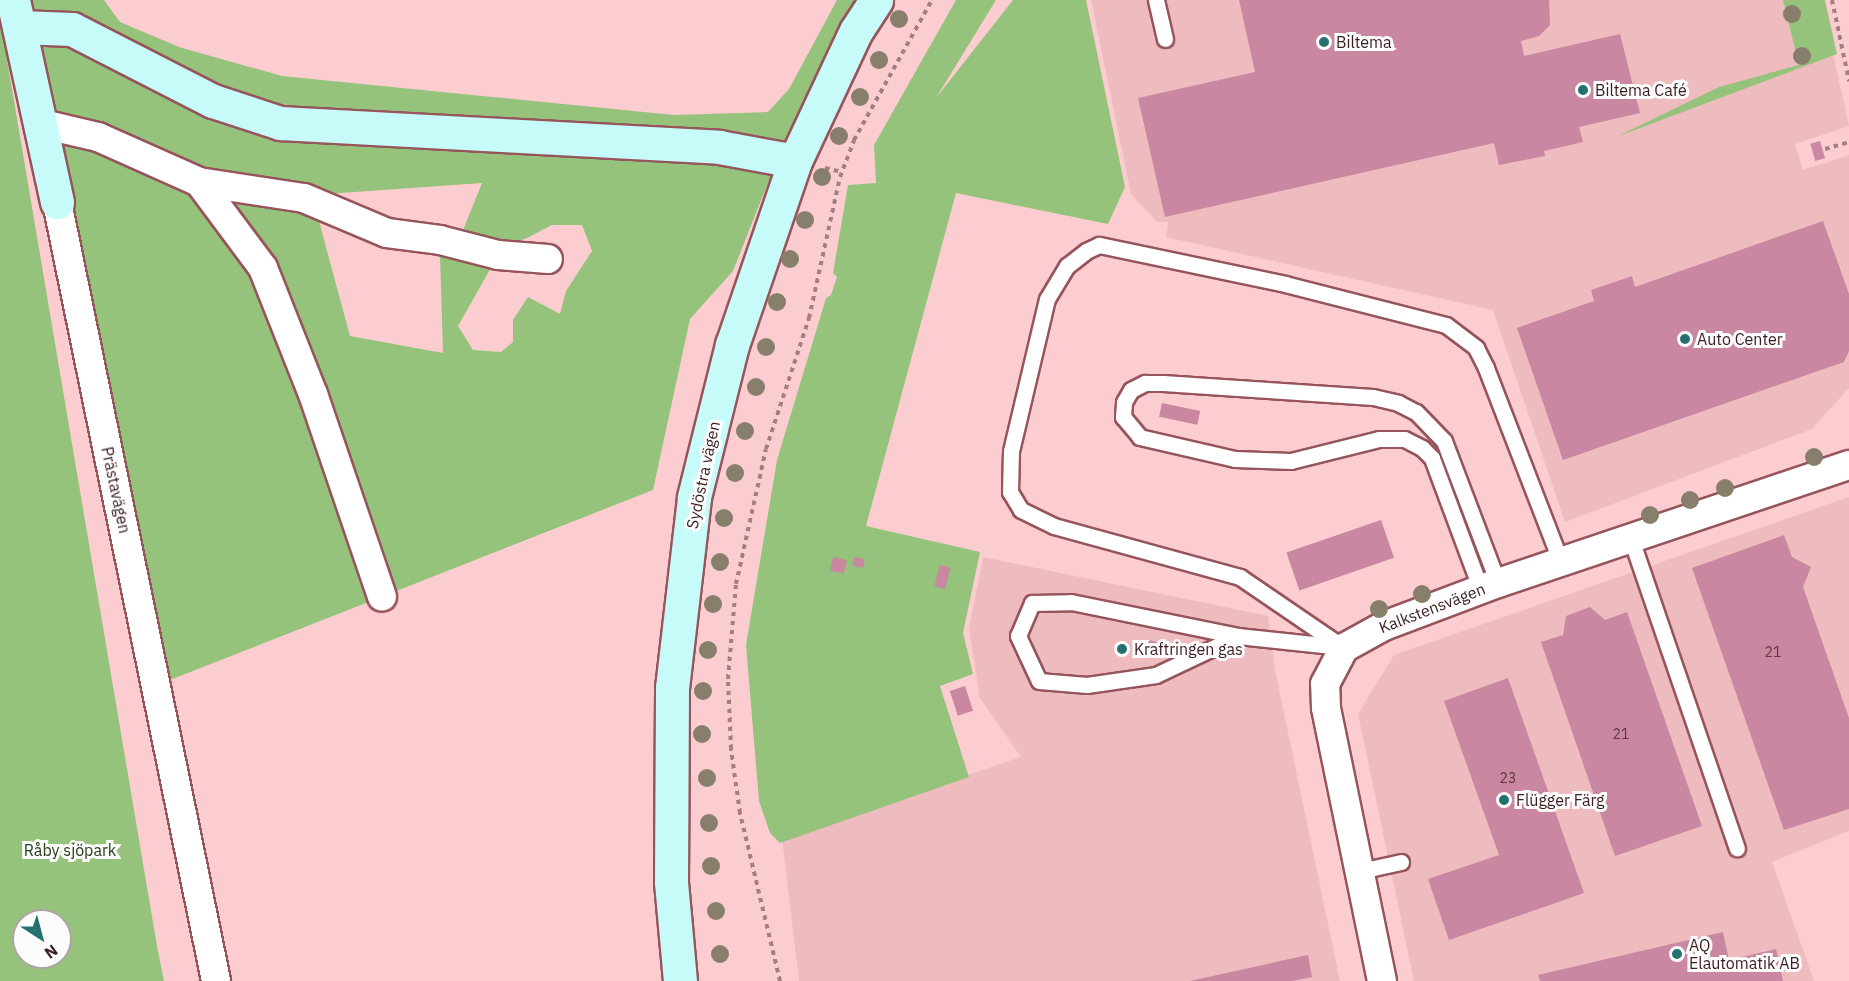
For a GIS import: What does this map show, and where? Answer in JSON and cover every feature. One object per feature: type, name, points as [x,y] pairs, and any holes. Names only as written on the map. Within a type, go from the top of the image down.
[{"type":"main road","name":"Sydöstra vägen","points":[[680,981],[671,882],[672,688],[694,497],[732,345],[795,161],[856,31],[876,0]]},
{"type":"main road","points":[[16,13],[72,29],[213,101],[280,123],[719,147],[795,161]]},
{"type":"main road","name":"Prästavägen","points":[[16,13],[38,123],[57,202]]},
{"type":"street","points":[[38,123],[98,137],[199,182],[304,198],[387,233],[440,240],[498,255],[548,259]]},
{"type":"street","points":[[199,182],[263,268],[337,461],[382,597]]},
{"type":"street","name":"Prästavägen","points":[[57,202],[216,981]]},
{"type":"street","name":"Kalkstensvägen","points":[[1344,648],[1384,626],[1490,586],[1849,465]]},
{"type":"street","points":[[1344,648],[1326,684],[1326,708],[1382,981]]},
{"type":"lane","points":[[1156,0],[1165,39]]},
{"type":"lane","points":[[1344,648],[1240,577],[1054,526],[1021,510],[1010,492],[1011,451],[1047,299],[1067,266],[1086,251],[1099,245],[1285,284],[1446,325],[1476,348],[1486,368],[1561,562]]},
{"type":"lane","points":[[1144,383],[1163,383],[1373,397],[1398,403],[1416,412],[1444,441],[1490,586],[1432,458],[1422,448],[1404,439],[1379,439],[1291,461],[1235,459],[1140,437],[1123,417],[1124,402],[1131,390],[1144,383]]},
{"type":"lane","points":[[1631,539],[1737,848]]},
{"type":"lane","points":[[1238,636],[1156,675],[1087,685],[1040,681],[1018,636],[1032,603],[1071,602],[1238,636],[1344,648]]},
{"type":"lane","points":[[1360,871],[1401,862]]},
{"type":"path","points":[[780,981],[740,813],[731,748],[728,679],[736,584],[766,449],[809,318],[840,177],[854,140],[932,0]]},
{"type":"path","points":[[1832,0],[1849,81]]},
{"type":"path","points":[[1825,149],[1849,142]]},
{"type":"shaded area","points":[[1091,0],[1821,0],[1849,126],[1795,144],[1803,170],[1849,155],[1849,388],[1812,429],[1565,522],[1493,310],[1166,237],[1168,222],[1157,222],[1131,194]]},
{"type":"shaded area","points":[[1849,497],[1849,831],[1772,862],[1814,981],[1414,981],[1358,714],[1394,655]]},
{"type":"shaded area","points":[[983,557],[1268,616],[1275,670],[1340,981],[799,981],[782,838],[1021,757],[980,698],[969,628]]},
{"type":"green space","points":[[31,0],[104,0],[120,22],[179,47],[282,76],[674,115],[768,112],[789,89],[837,0],[857,0],[781,150],[733,271],[690,319],[653,490],[170,680],[74,213],[71,178]],"holes":[[[482,183],[461,235],[500,245],[525,239],[552,225],[582,225],[592,251],[566,291],[560,314],[528,297],[513,320],[513,342],[501,352],[473,350],[458,326],[492,266],[469,256],[440,255],[443,353],[350,336],[312,195]]]},
{"type":"green space","points":[[956,0],[996,0],[936,98],[1013,0],[1086,0],[1125,187],[1108,224],[956,193],[866,526],[980,552],[963,633],[973,674],[940,686],[969,777],[780,843],[770,833],[759,801],[746,645],[777,460],[826,298],[831,295],[837,277],[833,273],[848,185],[876,183],[874,145]]},
{"type":"green space","points":[[1783,0],[1825,0],[1837,54],[1616,137],[1719,87],[1799,65]]},
{"type":"green space","name":"Råby sjöpark","points":[[0,18],[157,946],[164,981],[0,981]]},
{"type":"building","points":[[1239,0],[1549,0],[1550,25],[1539,36],[1521,41],[1524,56],[1620,34],[1640,113],[1579,127],[1583,142],[1544,151],[1545,156],[1499,165],[1494,143],[1165,217],[1138,98],[1255,72]]},
{"type":"building","points":[[1820,141],[1825,158],[1815,161],[1810,144]]},
{"type":"building","name":"Auto Center","points":[[1823,221],[1849,294],[1849,351],[1844,362],[1563,460],[1517,328],[1594,301],[1591,290],[1632,276],[1635,287]]},
{"type":"building","points":[[1162,403],[1200,411],[1197,425],[1159,417]]},
{"type":"building","points":[[1381,520],[1394,558],[1299,590],[1286,553]]},
{"type":"building","points":[[1784,535],[1792,557],[1811,567],[1803,587],[1849,718],[1849,809],[1784,830],[1692,568]]},
{"type":"building","points":[[833,557],[847,560],[844,574],[830,571]]},
{"type":"building","points":[[854,557],[865,559],[863,568],[852,566]]},
{"type":"building","points":[[940,565],[951,568],[945,589],[934,586]]},
{"type":"building","points":[[1590,607],[1605,620],[1627,612],[1702,826],[1615,856],[1541,642],[1563,635],[1566,616]]},
{"type":"building","points":[[1149,640],[1172,646],[1170,656],[1146,650]]},
{"type":"building","points":[[1508,678],[1584,893],[1449,940],[1428,879],[1499,855],[1444,701]]},
{"type":"building","points":[[965,686],[973,711],[958,716],[950,691]]},
{"type":"building","name":"AQ Elautomatik AB","points":[[1723,932],[1729,960],[1776,949],[1783,981],[1540,981],[1538,975]]},
{"type":"building","points":[[1308,955],[1312,977],[1292,981],[1190,981]]},
{"type":"place","name":"Biltema","points":[[1324,42]]},
{"type":"place","name":"Biltema Café","points":[[1583,90]]},
{"type":"place","name":"Auto Center","points":[[1685,339]]},
{"type":"place","name":"Kraftringen gas","points":[[1122,649]]},
{"type":"place","name":"Flügger Färg","points":[[1504,800]]},
{"type":"place","name":"AQ Elautomatik AB","points":[[1677,954]]}]
